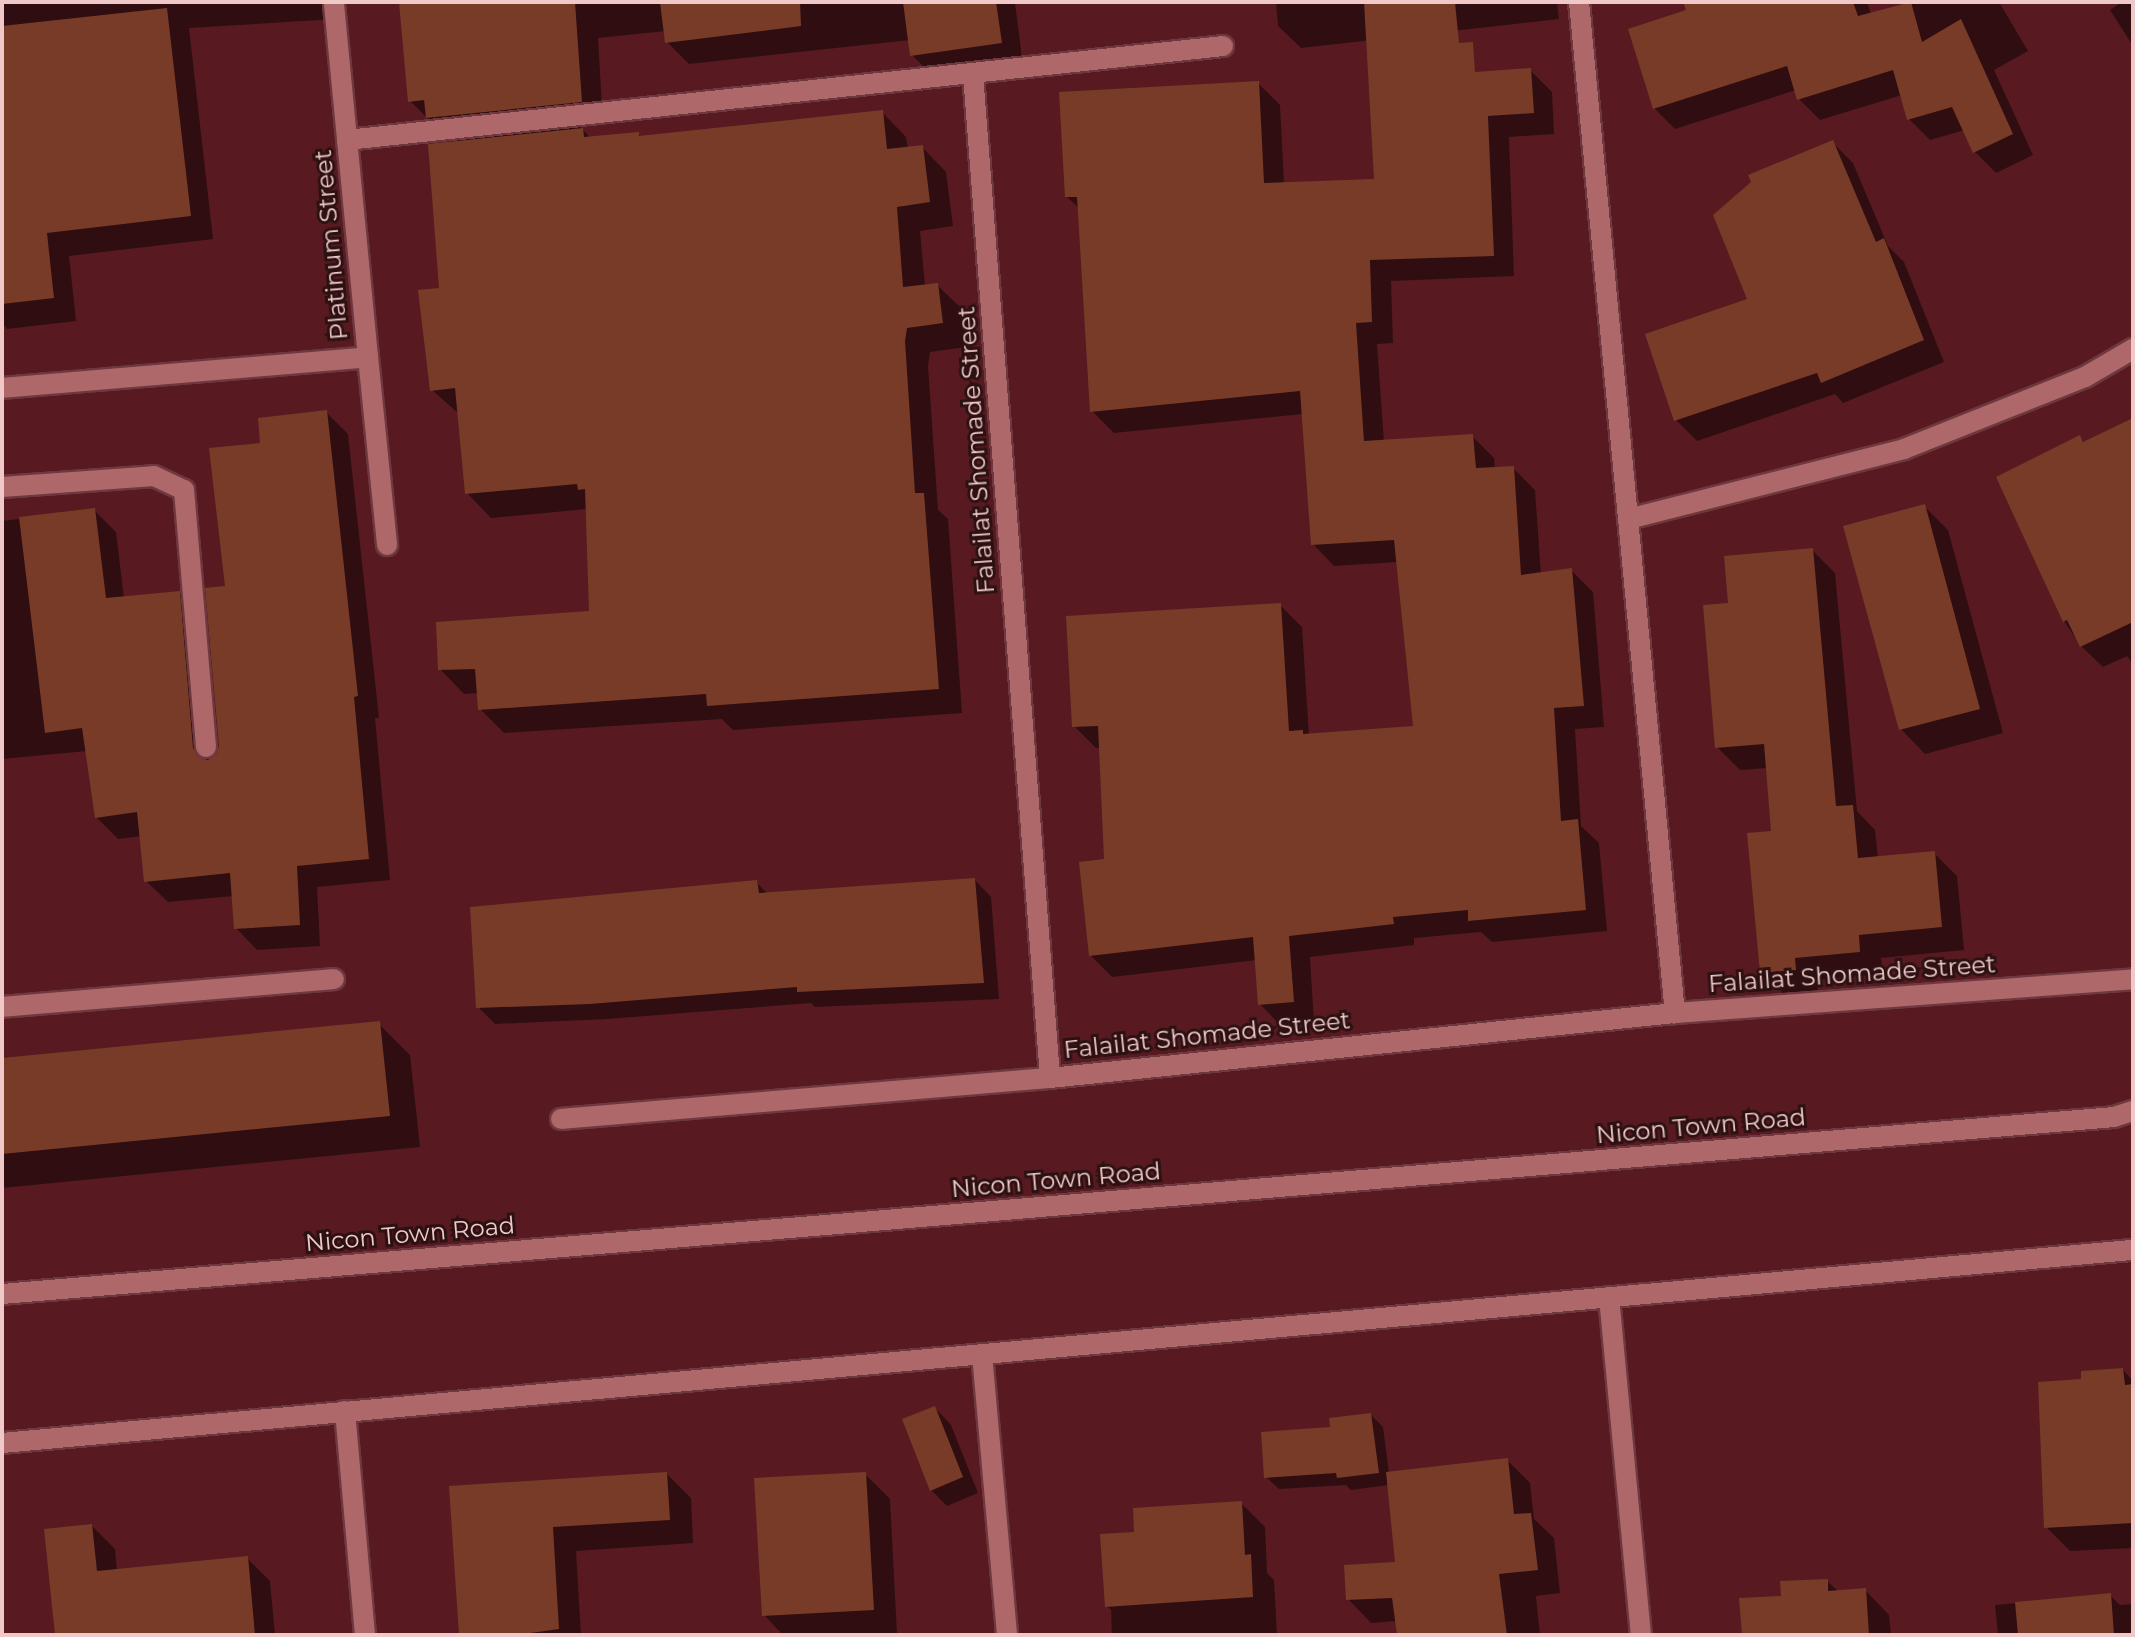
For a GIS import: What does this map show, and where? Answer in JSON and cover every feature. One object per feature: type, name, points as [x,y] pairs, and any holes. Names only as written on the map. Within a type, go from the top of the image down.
[{"type":"street","name":"Platinum Street","points":[[2,388],[368,357],[334,2]]},
{"type":"street","points":[[1579,2],[1675,1013]]},
{"type":"street","points":[[347,140],[1223,46]]},
{"type":"street","name":"Falailat Shomade Street","points":[[973,74],[1050,1078],[1675,1013],[2133,979]]},
{"type":"street","points":[[1628,519],[1904,449],[2085,377],[2133,349]]},
{"type":"street","points":[[368,357],[387,545]]},
{"type":"street","points":[[2,487],[154,476],[184,490],[206,747]]},
{"type":"street","points":[[2,1007],[334,979]]},
{"type":"street","points":[[561,1119],[1050,1078]]},
{"type":"street","name":"Nicon Town Road","points":[[2,1294],[2127,1117]]},
{"type":"street","points":[[2,1443],[2133,1250]]},
{"type":"street","points":[[1609,1297],[1641,1635]]},
{"type":"street","points":[[982,1354],[1007,1635]]},
{"type":"street","points":[[345,1411],[365,1635]]},
{"type":"building","points":[[399,2],[575,2],[582,102],[426,118],[424,100],[408,102]]},
{"type":"building","points":[[660,2],[800,2],[801,26],[665,43]]},
{"type":"building","points":[[903,2],[996,2],[1002,43],[910,56]]},
{"type":"building","points":[[1364,2],[1455,2],[1459,43],[1473,42],[1475,72],[1531,68],[1534,113],[1488,116],[1494,256],[1370,260],[1372,322],[1356,323],[1364,441],[1473,434],[1476,468],[1514,466],[1521,575],[1572,568],[1584,706],[1554,708],[1561,821],[1578,819],[1586,910],[1468,921],[1468,910],[1393,917],[1394,924],[1289,936],[1294,1002],[1258,1005],[1253,937],[1089,956],[1079,862],[1104,859],[1098,726],[1072,727],[1066,616],[1281,603],[1289,731],[1303,730],[1303,734],[1413,726],[1394,540],[1311,545],[1300,391],[1090,412],[1077,197],[1065,197],[1059,92],[1259,81],[1264,183],[1374,179]]},
{"type":"building","points":[[1683,2],[1853,2],[1858,16],[1911,2],[1922,42],[1961,19],[2013,134],[1973,153],[1952,107],[1907,120],[1893,70],[1797,100],[1787,66],[1653,109],[1628,29],[1686,10]]},
{"type":"building","points":[[167,8],[191,216],[47,233],[54,298],[2,304],[2,26]]},
{"type":"building","points":[[883,110],[887,149],[923,145],[930,202],[897,207],[903,287],[938,283],[943,323],[907,328],[905,341],[915,493],[924,493],[939,689],[707,706],[706,694],[478,710],[475,669],[438,670],[436,622],[589,611],[585,489],[578,490],[577,484],[465,494],[455,388],[430,391],[418,290],[439,288],[428,144],[583,128],[584,137],[639,132],[639,136]]},
{"type":"building","points":[[1833,140],[1876,242],[1884,238],[1924,340],[1821,383],[1817,373],[1674,421],[1645,334],[1747,299],[1713,215],[1751,182],[1748,175]]},
{"type":"building","points":[[327,410],[358,696],[354,697],[369,859],[297,866],[300,925],[234,929],[230,873],[144,882],[137,812],[95,818],[82,728],[45,733],[19,517],[95,508],[106,598],[180,591],[193,748],[200,758],[208,760],[217,753],[219,746],[205,588],[225,586],[209,448],[260,443],[258,418]]},
{"type":"building","points":[[2133,418],[2133,622],[2080,647],[2067,620],[2063,622],[1996,477],[2080,435],[2083,442]]},
{"type":"building","points":[[1925,504],[1980,709],[1899,730],[1843,526]]},
{"type":"building","points":[[1813,548],[1836,806],[1853,805],[1858,858],[1935,851],[1942,927],[1859,935],[1860,952],[1795,958],[1796,970],[1760,973],[1747,833],[1771,831],[1764,744],[1715,748],[1703,605],[1728,603],[1724,556]]},
{"type":"building","points":[[975,878],[984,983],[797,992],[797,987],[590,1004],[476,1008],[470,907],[757,880],[759,893]]},
{"type":"building","points":[[380,1021],[390,1116],[2,1154],[2,1058]]},
{"type":"building","points":[[2123,1368],[2125,1385],[2133,1384],[2133,1523],[2044,1528],[2038,1382],[2081,1379],[2081,1371]]},
{"type":"building","points":[[935,1406],[963,1477],[930,1491],[902,1419]]},
{"type":"building","points":[[1371,1413],[1379,1473],[1337,1478],[1336,1473],[1264,1478],[1261,1432],[1330,1427],[1329,1418]]},
{"type":"building","points":[[1508,1458],[1514,1514],[1531,1513],[1538,1570],[1499,1574],[1507,1635],[1397,1635],[1392,1598],[1346,1600],[1344,1565],[1395,1562],[1386,1472]]},
{"type":"building","points":[[667,1472],[670,1520],[553,1527],[559,1629],[516,1635],[459,1635],[449,1486]]},
{"type":"building","points":[[866,1472],[874,1610],[762,1616],[754,1478]]},
{"type":"building","points":[[1242,1501],[1245,1555],[1251,1554],[1253,1597],[1105,1607],[1100,1534],[1134,1532],[1133,1508]]},
{"type":"building","points":[[92,1524],[97,1571],[248,1556],[255,1635],[55,1635],[44,1529]]},
{"type":"building","points":[[1828,1579],[1828,1591],[1866,1588],[1869,1635],[1742,1635],[1739,1598],[1781,1596],[1780,1581]]},
{"type":"building","points":[[2111,1593],[2114,1635],[2018,1635],[2015,1602]]}]
